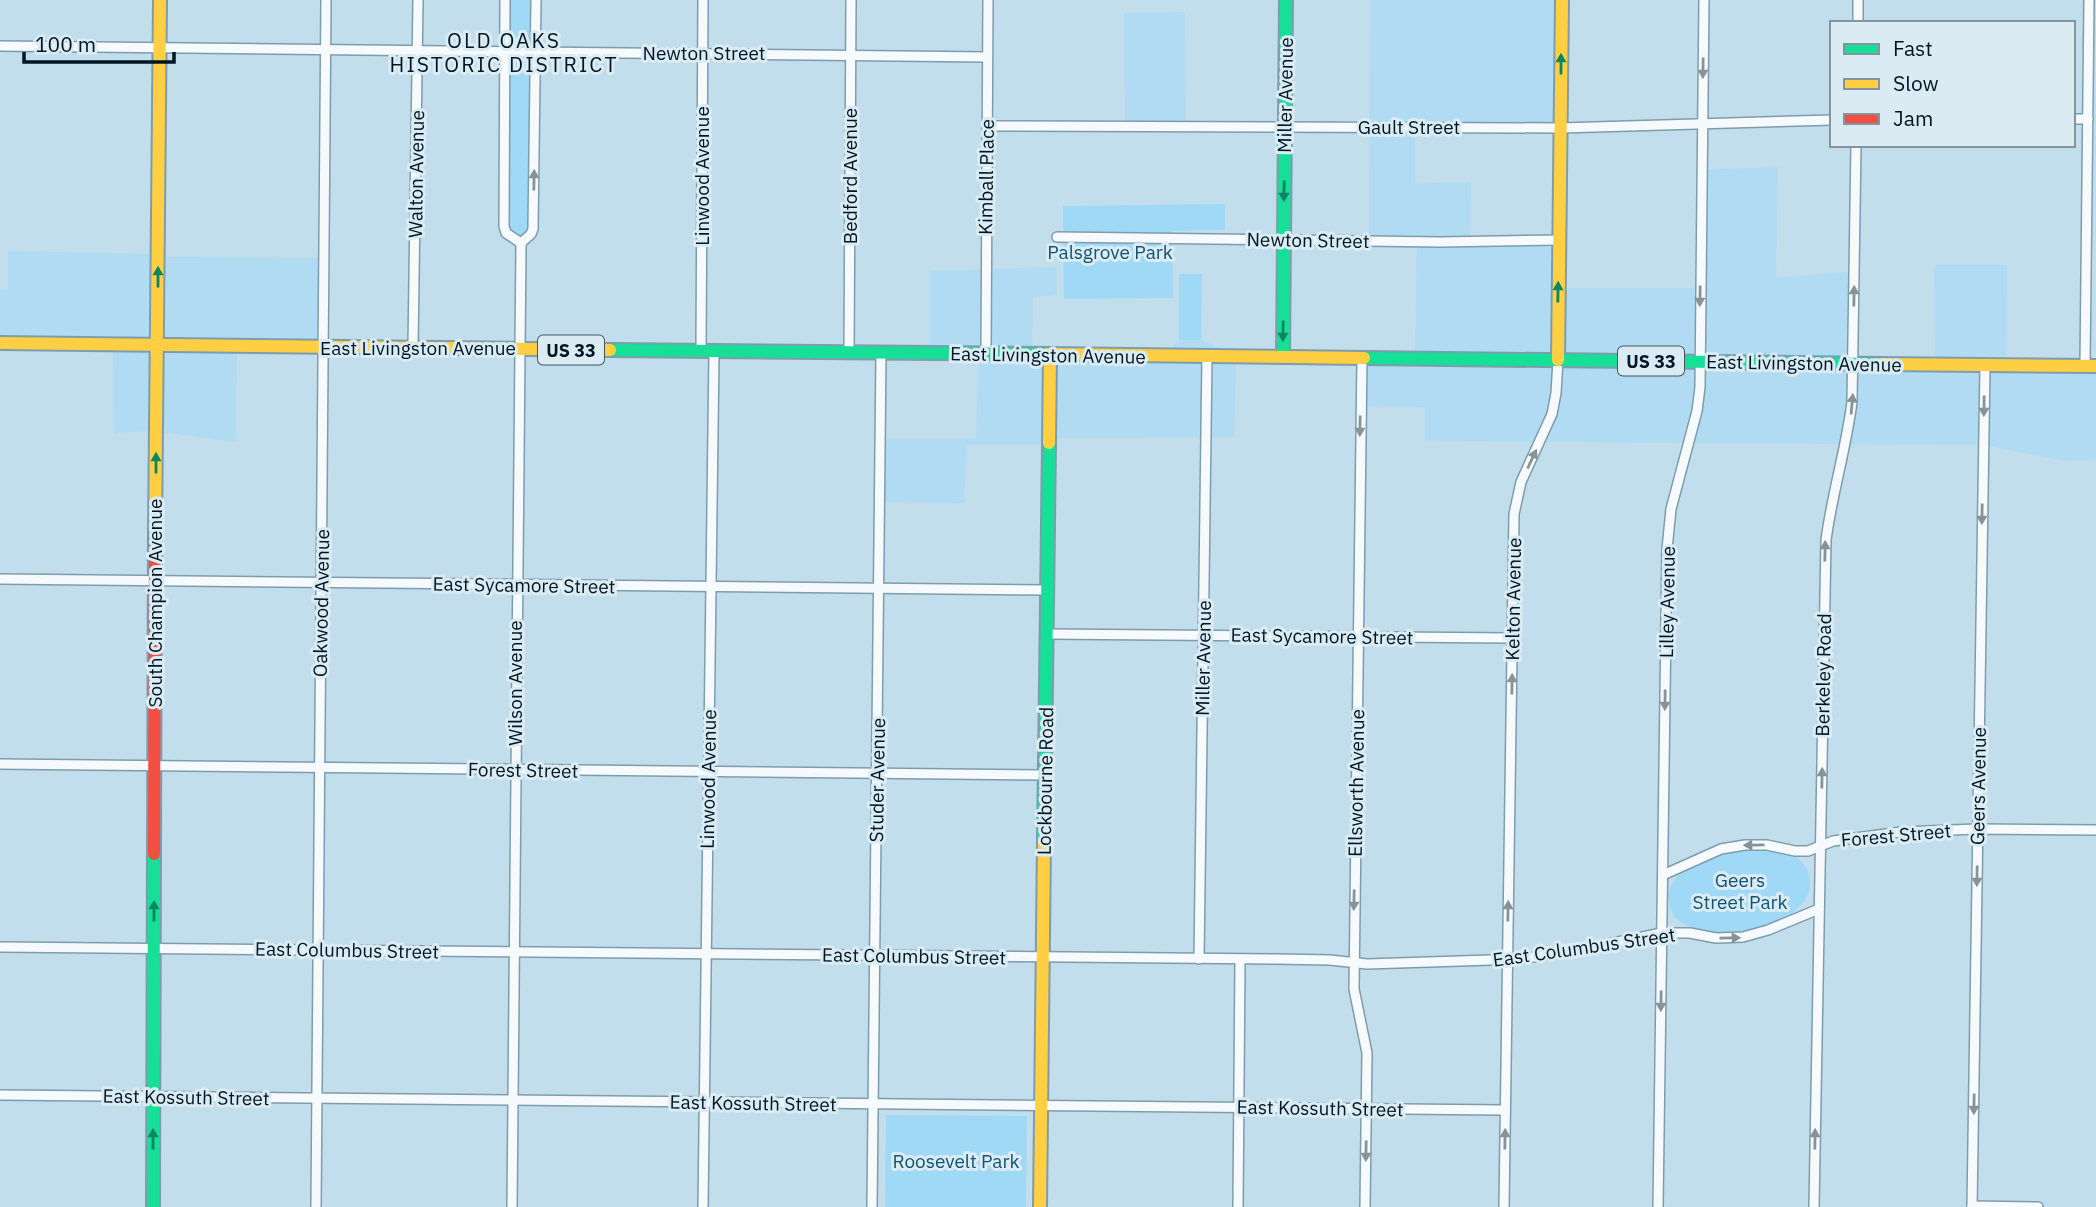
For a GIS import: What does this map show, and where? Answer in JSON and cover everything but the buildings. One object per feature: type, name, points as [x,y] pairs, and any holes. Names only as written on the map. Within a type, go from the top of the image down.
[{"type":"main road","name":"South Champion Avenue","points":[[152,1207],[160,0]]},
{"type":"main road","name":"Miller Avenue","points":[[1283,357],[1286,0]]},
{"type":"main road","name":"Kelton Avenue","points":[[1558,360],[1562,0]]},
{"type":"main road","name":"East Livingston Avenue","points":[[0,343],[2090,366]]},
{"type":"main road","name":"Lockbourne Road","points":[[1040,1207],[1051,354]]},
{"type":"street","name":"Oakwood Avenue","points":[[316,1207],[326,0]]},
{"type":"street","name":"Walton Avenue","points":[[413,348],[418,0]]},
{"type":"street","points":[[505,0],[504,226],[506,233],[521,243]]},
{"type":"street","name":"Wilson Avenue","points":[[512,1207],[521,243],[533,229],[536,0]]},
{"type":"street","name":"Linwood Avenue","points":[[703,1207],[711,586],[704,0]]},
{"type":"street","name":"Bedford Avenue","points":[[849,353],[851,0]]},
{"type":"street","name":"Kimball Place","points":[[986,354],[988,0]]},
{"type":"street","name":"Lilley Avenue","points":[[1658,1207],[1669,524],[1675,486],[1697,411],[1704,0]]},
{"type":"street","points":[[1857,21],[1858,0]]},
{"type":"street","points":[[2090,0],[2090,366]]},
{"type":"street","name":"Newton Street","points":[[0,46],[987,57]]},
{"type":"street","points":[[2075,119],[2088,119]]},
{"type":"street","name":"Gault Street","points":[[987,126],[1561,128],[1830,120]]},
{"type":"street","name":"Berkeley Road","points":[[1814,1207],[1825,540],[1850,421],[1856,147]]},
{"type":"street","name":"Newton Street","points":[[1057,237],[1440,242],[1559,240]]},
{"type":"street","name":"Studer Avenue","points":[[872,1207],[881,353]]},
{"type":"street","name":"Miller Avenue","points":[[1199,959],[1207,356]]},
{"type":"street","name":"Ellsworth Avenue","points":[[1362,358],[1353,963],[1354,998],[1367,1053],[1365,1207]]},
{"type":"street","name":"Kelton Avenue","points":[[1504,1207],[1514,514],[1521,482],[1552,414],[1558,360]]},
{"type":"street","name":"Geers Avenue","points":[[1972,1206],[1984,365]]},
{"type":"street","name":"East Sycamore Street","points":[[0,579],[1048,590]]},
{"type":"street","name":"East Sycamore Street","points":[[1048,634],[1512,638]]},
{"type":"street","name":"Forest Street","points":[[0,764],[1045,775]]},
{"type":"street","name":"Forest Street","points":[[1663,874],[1721,849],[1745,845],[1768,845],[1808,851],[1833,841],[1901,832],[1978,829],[2096,830]]},
{"type":"street","name":"East Columbus Street","points":[[0,947],[1330,960],[1353,963],[1507,960],[1566,953],[1662,933],[1690,933],[1716,938],[1743,937],[1819,909]]},
{"type":"street","points":[[1238,1207],[1240,960]]},
{"type":"street","name":"East Kossuth Street","points":[[0,1095],[1505,1110]]},
{"type":"street","points":[[1972,1206],[2038,1207]]},
{"type":"shaded area","points":[[1370,0],[1560,0],[1561,129],[1415,127],[1415,183],[1471,182],[1470,241],[1558,241],[1557,288],[1699,288],[1701,170],[1778,167],[1776,278],[1854,271],[1853,361],[1935,362],[1934,265],[2007,265],[2006,364],[2096,365],[2096,460],[2065,461],[1984,445],[1425,441],[1425,407],[1358,406],[1360,357],[1415,357],[1417,241],[1369,240]]},
{"type":"shaded area","points":[[1185,12],[1186,125],[1125,125],[1124,13]]},
{"type":"shaded area","points":[[8,251],[149,254],[168,257],[322,258],[322,347],[237,346],[236,442],[153,431],[114,433],[113,345],[0,343],[0,290],[8,290]]},
{"type":"shaded area","points":[[1056,267],[1057,295],[1033,297],[1032,353],[1167,353],[1179,340],[1201,340],[1236,354],[1234,437],[1059,438],[1047,445],[967,445],[964,503],[878,502],[878,439],[976,439],[979,354],[930,353],[930,271]]},
{"type":"green space","points":[[506,0],[533,0],[531,230],[526,238],[515,239],[505,225]]},
{"type":"green space","name":"Palsgrove Park","points":[[1225,204],[1225,230],[1172,231],[1173,298],[1064,299],[1063,206]]},
{"type":"green space","points":[[1179,274],[1202,274],[1201,340],[1179,340]]},
{"type":"green space","name":"Geers Street Park","points":[[1745,848],[1780,851],[1796,857],[1807,868],[1809,891],[1796,910],[1762,928],[1734,934],[1698,929],[1677,919],[1670,907],[1669,893],[1673,882],[1682,872],[1720,854]]},
{"type":"green space","name":"Roosevelt Park","points":[[886,1115],[1027,1116],[1026,1207],[885,1207]]},
{"type":"traffic: fast","points":[[1283,357],[1286,0]]},
{"type":"traffic: fast","points":[[610,350],[1048,354]]},
{"type":"traffic: fast","points":[[1364,358],[1879,364]]},
{"type":"traffic: fast","points":[[1044,843],[1049,443]]},
{"type":"traffic: fast","points":[[153,1207],[154,854]]},
{"type":"traffic: slow","points":[[155,535],[160,0]]},
{"type":"traffic: slow","points":[[1558,360],[1562,0]]},
{"type":"traffic: slow","points":[[0,343],[610,350]]},
{"type":"traffic: slow","points":[[1048,354],[1364,358]]},
{"type":"traffic: slow","points":[[1049,443],[1050,354]]},
{"type":"traffic: slow","points":[[1879,364],[2096,366]]},
{"type":"traffic: slow","points":[[1040,1207],[1044,843]]},
{"type":"traffic: jam","points":[[154,854],[155,535]]},
{"type":"district","name":"OLD OAKS HISTORIC DISTRICT","points":[[504,52]]}]
